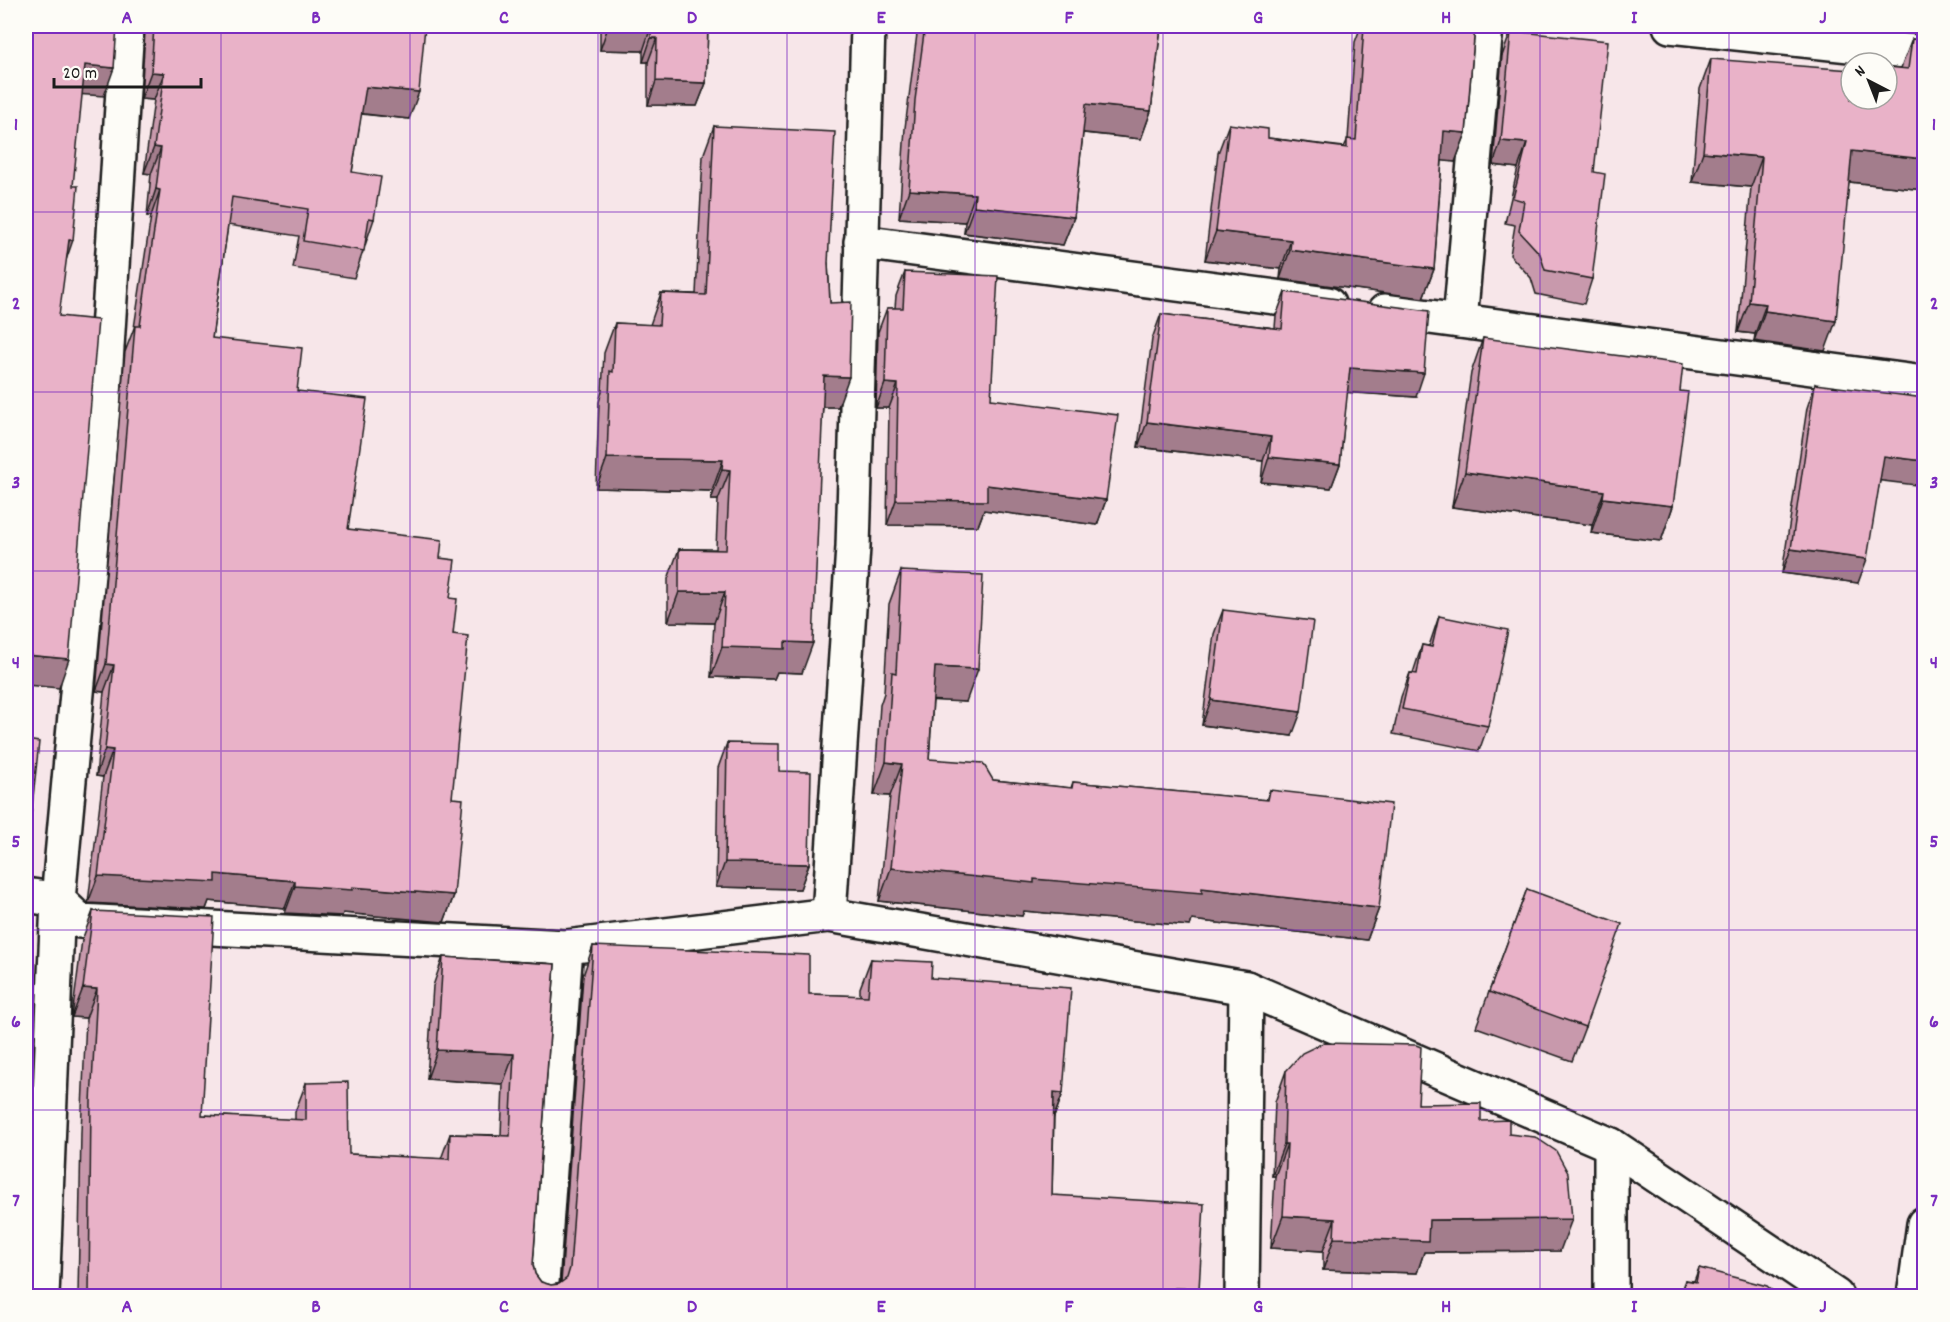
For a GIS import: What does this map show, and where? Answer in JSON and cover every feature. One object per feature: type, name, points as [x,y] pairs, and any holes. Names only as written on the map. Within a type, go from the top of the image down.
[{"type":"street","points":[[42,1296],[58,900],[103,411],[127,26]]},
{"type":"street","points":[[829,915],[853,547],[868,26]]},
{"type":"street","points":[[1460,321],[1486,26]]},
{"type":"street","points":[[1670,26],[1924,53]]},
{"type":"street","points":[[861,242],[1924,383]]},
{"type":"street","points":[[26,895],[58,900],[80,921],[566,947],[829,915],[1246,988],[1611,1145],[1836,1296]]},
{"type":"street","points":[[541,1296],[566,947]]},
{"type":"street","points":[[1242,1296],[1246,988]]},
{"type":"street","points":[[1611,1145],[1611,1296]]},
{"type":"street","points":[[1914,1296],[1924,1224]]},
{"type":"building","points":[[26,26],[117,26],[114,68],[85,65],[73,186],[78,186],[73,240],[69,240],[59,316],[98,320],[69,659],[26,655]]},
{"type":"building","points":[[154,26],[425,26],[419,92],[366,87],[352,172],[381,177],[374,219],[369,218],[364,251],[303,241],[308,209],[232,197],[212,338],[302,348],[297,391],[367,399],[348,529],[442,540],[440,558],[455,560],[450,598],[457,599],[453,634],[468,636],[452,798],[463,799],[454,895],[352,887],[352,890],[295,886],[295,881],[216,874],[216,882],[98,876],[113,750],[105,749],[114,665],[106,664],[135,326],[140,326],[160,190],[156,189],[161,148],[154,147],[164,73],[151,72]]},
{"type":"building","points":[[608,26],[708,26],[706,83],[656,81],[657,38],[651,38],[651,27]]},
{"type":"building","points":[[925,26],[1161,26],[1151,111],[1086,104],[1074,217],[974,206],[975,194],[909,190],[915,100]]},
{"type":"building","points":[[1364,26],[1475,26],[1466,133],[1444,131],[1434,269],[1290,250],[1291,240],[1216,231],[1229,124],[1268,129],[1268,138],[1347,148],[1347,139],[1356,140]]},
{"type":"building","points":[[1511,31],[1608,41],[1594,172],[1605,174],[1592,279],[1545,270],[1540,254],[1519,231],[1524,201],[1513,198],[1527,143],[1501,141]]},
{"type":"building","points":[[1912,39],[1924,40],[1924,159],[1852,151],[1836,321],[1765,311],[1766,304],[1749,302],[1762,157],[1703,152],[1711,59],[1839,69],[1839,111],[1899,111],[1899,68],[1908,69]]},
{"type":"building","points":[[714,126],[835,132],[828,263],[830,303],[851,302],[849,377],[824,376],[813,643],[785,642],[785,649],[722,647],[725,592],[679,592],[679,549],[726,550],[730,470],[722,469],[723,460],[607,458],[610,371],[613,372],[615,323],[659,325],[661,293],[706,295]]},
{"type":"building","points":[[905,272],[998,276],[991,399],[1118,415],[1106,500],[987,485],[987,501],[896,500],[898,384],[885,383],[887,308],[903,308]]},
{"type":"building","points":[[1285,292],[1429,311],[1424,373],[1350,368],[1340,464],[1269,457],[1271,437],[1147,422],[1161,314],[1282,329]]},
{"type":"building","points":[[1483,338],[1683,364],[1680,391],[1688,392],[1673,506],[1603,498],[1604,491],[1465,472]]},
{"type":"building","points":[[1815,384],[1924,398],[1924,461],[1884,456],[1867,559],[1791,549]]},
{"type":"building","points":[[901,571],[983,575],[978,669],[935,667],[929,759],[983,763],[993,780],[1072,788],[1073,782],[1268,800],[1270,790],[1391,804],[1379,908],[1202,888],[1202,893],[1034,879],[1034,883],[891,868],[902,764],[886,762],[892,672],[896,673]]},
{"type":"building","points":[[1223,610],[1313,621],[1301,712],[1211,700]]},
{"type":"building","points":[[1439,616],[1508,630],[1488,726],[1402,709],[1410,673],[1417,674],[1422,645],[1432,647]]},
{"type":"building","points":[[26,740],[39,742],[30,825],[26,825]]},
{"type":"building","points":[[727,743],[779,744],[779,771],[811,772],[809,864],[725,862]]},
{"type":"building","points":[[1527,889],[1622,924],[1585,1027],[1489,992]]},
{"type":"building","points":[[93,911],[214,917],[202,1115],[306,1120],[306,1083],[348,1082],[349,1154],[449,1159],[450,1134],[510,1136],[514,1054],[437,1050],[443,957],[555,964],[533,1265],[535,1274],[541,1282],[551,1285],[559,1284],[567,1278],[570,1268],[593,946],[809,955],[809,994],[868,996],[871,959],[932,962],[931,978],[1071,988],[1063,1093],[1054,1092],[1052,1195],[1204,1204],[1199,1289],[1175,1288],[1175,1296],[89,1296],[91,1102],[97,989],[83,988]]},
{"type":"building","points":[[26,1038],[29,1038],[26,1094]]},
{"type":"building","points":[[1323,1043],[1421,1047],[1418,1104],[1481,1103],[1481,1121],[1509,1120],[1509,1134],[1535,1137],[1556,1151],[1568,1173],[1572,1219],[1429,1220],[1428,1241],[1334,1238],[1335,1219],[1283,1216],[1287,1144],[1284,1144],[1286,1071],[1302,1053]]},
{"type":"building","points":[[1699,1268],[1767,1286],[1778,1296],[1683,1296],[1685,1280],[1696,1282]]}]
